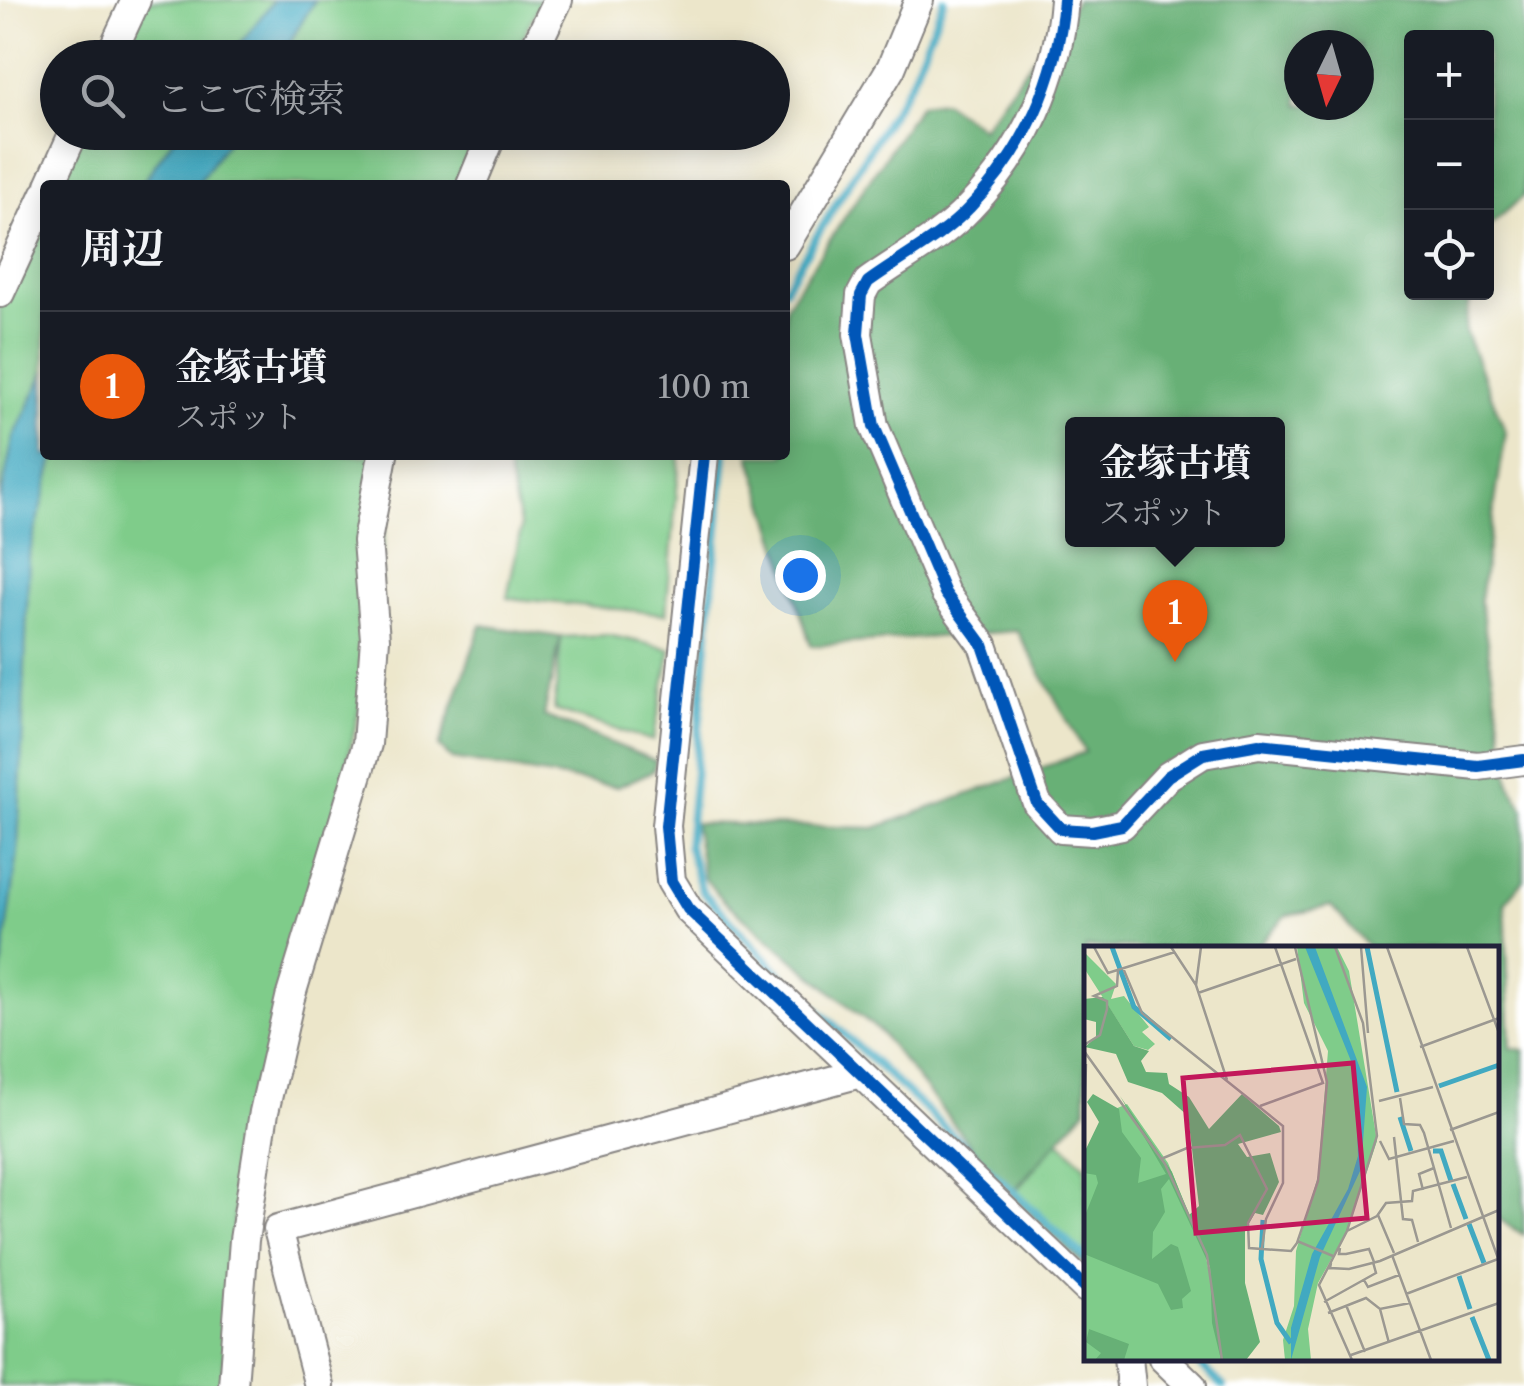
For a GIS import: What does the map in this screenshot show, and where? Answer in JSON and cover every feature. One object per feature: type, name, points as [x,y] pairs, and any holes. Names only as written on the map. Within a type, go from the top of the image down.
[{"type":"street","points":[[117,40],[136,0]]},
{"type":"street","points":[[539,40],[558,0]]},
{"type":"street","points":[[790,237],[891,68],[918,0]]},
{"type":"street","points":[[1064,0],[1060,48],[1018,150],[967,211],[868,282],[861,295],[858,334],[874,426],[945,594],[983,644],[1037,803],[1062,829],[1092,831],[1122,825],[1168,776],[1203,754],[1259,744],[1478,766],[1524,760]]},
{"type":"street","points":[[52,180],[66,150]]},
{"type":"street","points":[[473,180],[486,150]]},
{"type":"street","points":[[0,292],[40,207]]},
{"type":"street","points":[[233,1386],[244,1240],[264,1112],[290,998],[366,744],[375,639],[368,541],[382,460]]},
{"type":"street","points":[[703,460],[666,826],[671,880],[688,909],[1084,1286]]},
{"type":"street","points":[[319,1386],[278,1229],[857,1074]]},
{"type":"street","points":[[1128,1361],[1131,1386]]},
{"type":"street","points":[[1166,1361],[1192,1386]]},
{"type":"green space","points":[[136,0],[541,0],[521,40],[117,40]]},
{"type":"green space","points":[[1076,0],[1524,0],[1524,196],[1494,222],[1494,30],[1404,30],[1404,300],[1470,300],[1465,331],[1506,432],[1480,599],[1510,783],[1524,809],[1524,880],[1505,903],[1511,1048],[1524,1050],[1524,1235],[1499,1219],[1499,946],[1367,946],[1331,906],[1286,916],[1258,946],[1084,946],[1084,1111],[1010,1195],[880,1032],[725,902],[704,878],[694,823],[875,828],[1085,752],[1017,631],[811,646],[752,460],[790,460],[790,299],[920,104],[943,101],[982,128]]},
{"type":"green space","points":[[67,150],[473,150],[464,180],[54,180]]},
{"type":"green space","points":[[40,209],[40,460],[391,460],[375,639],[304,955],[238,1160],[223,1386],[0,1386],[0,295]]},
{"type":"green space","points":[[505,460],[680,460],[666,614],[507,598],[521,528]]},
{"type":"green space","points":[[481,625],[561,637],[544,716],[656,761],[653,771],[617,787],[452,759],[439,747]]},
{"type":"green space","points":[[608,635],[671,649],[653,741],[554,710],[561,637]]},
{"type":"green space","points":[[1058,1139],[1084,1164],[1084,1265],[1011,1197]]},
{"type":"water","points":[[274,0],[315,0],[291,40],[243,40]]},
{"type":"water","points":[[165,150],[221,150],[200,180],[144,180]]},
{"type":"water","points":[[40,382],[40,460],[54,460],[29,556],[18,852],[0,983],[0,502],[13,439]]},
{"type":"waterway","points":[[790,280],[911,81],[944,0]]},
{"type":"waterway","points":[[725,460],[688,845],[702,891],[789,983],[1084,1257]]},
{"type":"waterway","points":[[1196,1361],[1223,1386]]},
{"type":"cycle path","points":[[1064,0],[1046,85],[1022,138],[989,186],[958,219],[868,282],[861,295],[858,334],[874,426],[945,593],[983,645],[1037,803],[1061,829],[1092,831],[1122,825],[1168,776],[1203,754],[1259,744],[1478,766],[1524,760]]},
{"type":"cycle path","points":[[703,460],[666,826],[671,881],[688,909],[1084,1286]]},
{"type":"place","name":"金塚古墳","points":[[1175,662]]}]
